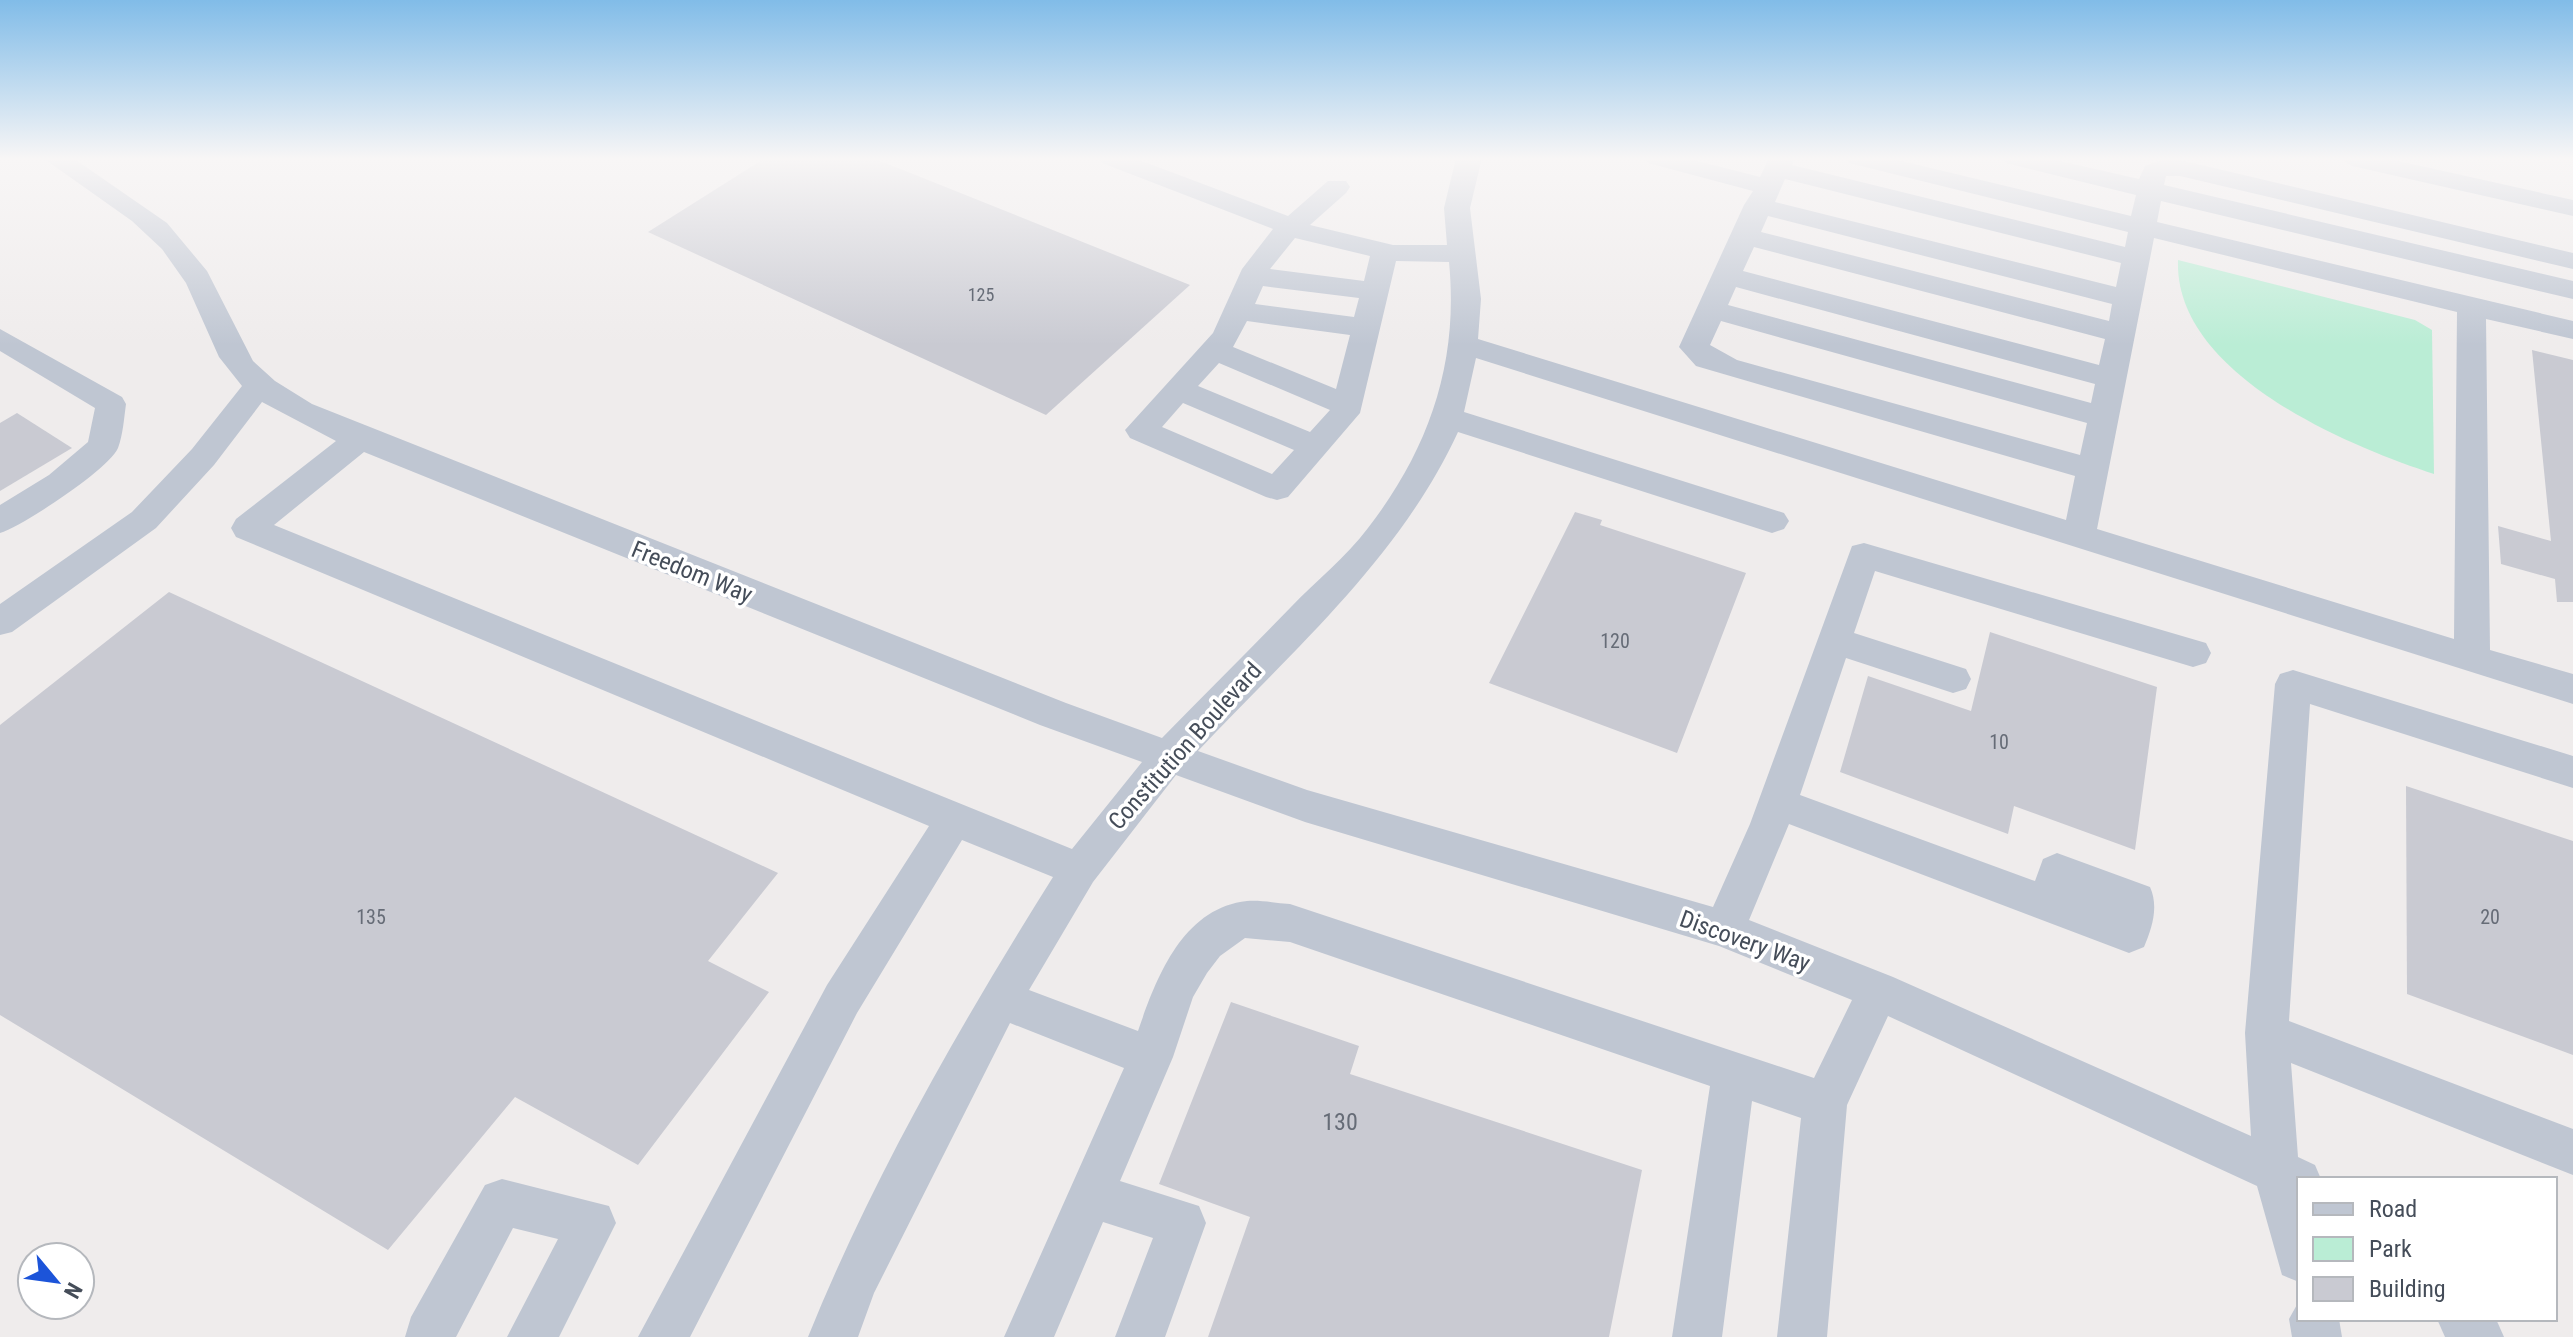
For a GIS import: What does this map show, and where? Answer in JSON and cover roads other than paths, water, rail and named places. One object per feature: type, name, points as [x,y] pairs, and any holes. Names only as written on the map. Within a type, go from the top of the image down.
[{"type":"street","name":"Freedom Way","points":[[149,220],[173,245],[211,301],[234,356],[259,385],[303,413],[1053,714],[1169,756]]},
{"type":"street","points":[[1273,220],[1318,237],[1385,251],[1459,254]]},
{"type":"street","points":[[1298,220],[1273,243],[1253,276],[1226,337],[1141,430],[1277,489],[1345,413],[1385,251]]},
{"type":"street","name":"Constitution Boulevard","points":[[833,1337],[855,1281],[988,1020],[1003,1000],[1079,870],[1169,756],[1378,539],[1423,474],[1443,432],[1445,417],[1456,389],[1463,344],[1467,299],[1459,254],[1463,245],[1459,220]]},
{"type":"street","points":[[1751,220],[1694,347],[1707,359],[1726,367],[2093,470]]},
{"type":"street","points":[[1892,220],[2128,299]]},
{"type":"street","points":[[1960,220],[2136,258]]},
{"type":"street","points":[[2116,220],[2573,330]]},
{"type":"street","points":[[2079,536],[2144,220]]},
{"type":"street","points":[[2279,220],[2573,290]]},
{"type":"street","points":[[2401,220],[2573,261]]},
{"type":"street","points":[[1743,236],[2121,334]]},
{"type":"street","points":[[1726,275],[2111,378]]},
{"type":"street","points":[[1253,276],[1375,291]]},
{"type":"street","points":[[2471,307],[2472,659]]},
{"type":"street","points":[[1710,309],[2103,417]]},
{"type":"street","points":[[1238,311],[1365,328]]},
{"type":"street","points":[[0,338],[111,404],[103,447],[60,483],[0,521]]},
{"type":"street","points":[[1463,344],[2573,689]]},
{"type":"street","points":[[1214,350],[1347,405]]},
{"type":"street","points":[[0,622],[144,520],[203,457],[259,385]]},
{"type":"street","points":[[1178,389],[1315,446]]},
{"type":"street","points":[[1445,417],[1772,521]]},
{"type":"street","points":[[360,438],[248,528],[1079,870]]},
{"type":"street","points":[[1724,929],[1777,803],[1864,555],[2193,653]]},
{"type":"street","points":[[1834,640],[1953,679]]},
{"type":"street","points":[[2297,1243],[2267,1033],[2293,684],[2573,772]]},
{"type":"street","name":"Discovery Way","points":[[1169,756],[1305,806],[1724,929],[1878,991],[2288,1176]]},
{"type":"street","points":[[1777,803],[2050,904]]},
{"type":"street","points":[[663,1337],[842,999],[954,819]]},
{"type":"street","points":[[1029,1337],[1151,1057],[1177,985],[1206,940],[1242,921],[1290,923],[1825,1104]]},
{"type":"street","points":[[1802,1337],[1825,1104],[1878,991]]},
{"type":"street","points":[[1003,1000],[1151,1057]]},
{"type":"street","points":[[2267,1033],[2573,1152]]},
{"type":"street","points":[[1697,1337],[1734,1073]]},
{"type":"street","points":[[1090,1195],[1182,1223],[1140,1337]]},
{"type":"street","points":[[431,1337],[428,1334],[502,1202],[592,1223],[532,1337]]},
{"type":"street","points":[[2464,1321],[2479,1337]]}]
